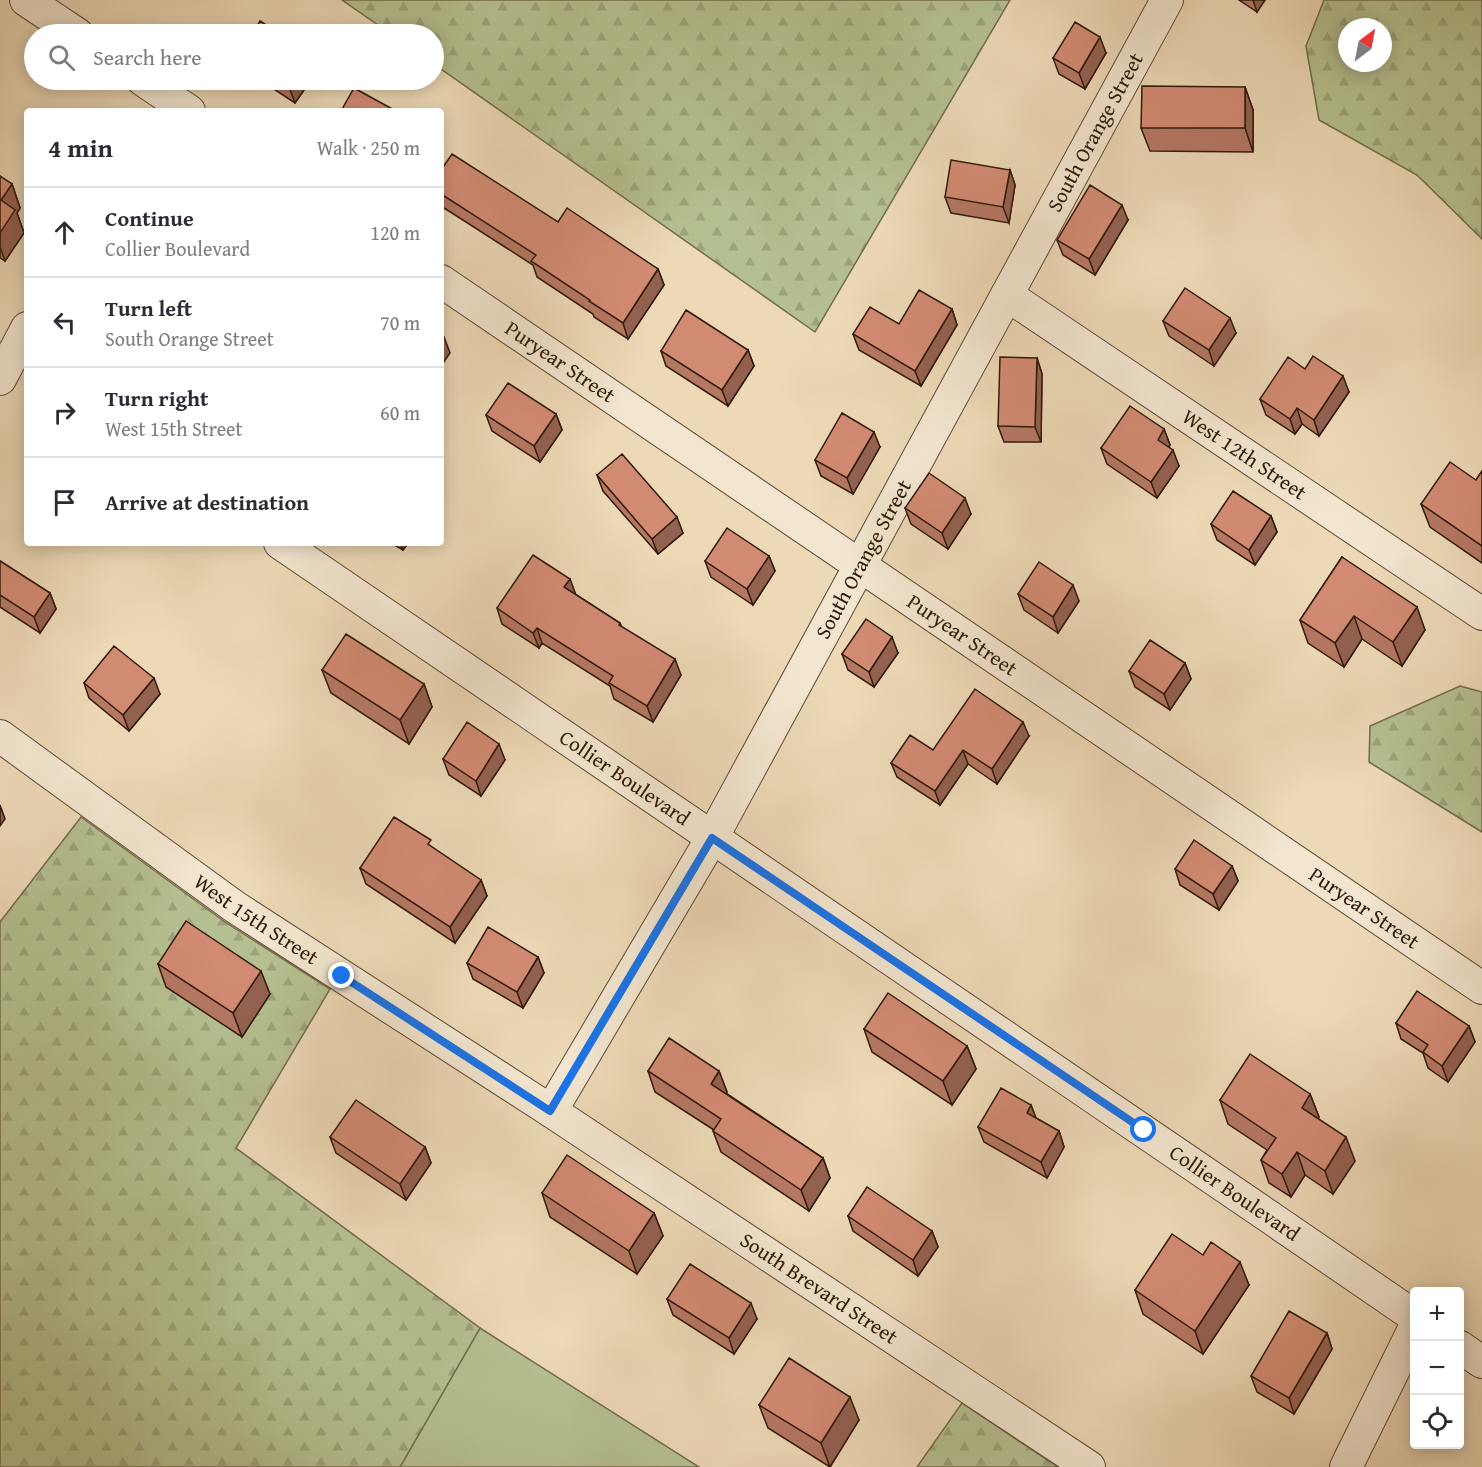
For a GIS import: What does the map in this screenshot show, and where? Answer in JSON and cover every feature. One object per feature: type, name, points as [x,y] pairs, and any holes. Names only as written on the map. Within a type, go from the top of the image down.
[{"type":"street","points":[[26,0],[62,24]]},
{"type":"street","name":"South Orange Street","points":[[550,1111],[712,838],[1167,0]]},
{"type":"street","points":[[149,93],[182,108]]},
{"type":"street","name":"Puryear Street","points":[[444,283],[1482,988]]},
{"type":"street","name":"West 12th Street","points":[[1008,295],[1482,614]]},
{"type":"street","points":[[9,365],[24,334]]},
{"type":"street","name":"Collier Boulevard","points":[[284,546],[1410,1313]]},
{"type":"street","name":"West 15th Street","points":[[0,736],[235,908],[550,1111]]},
{"type":"street","name":"South Brevard Street","points":[[550,1111],[1089,1467]]},
{"type":"street","points":[[1346,1467],[1410,1337]]},
{"type":"street","points":[[1464,1350],[1482,1362]]},
{"type":"green space","points":[[342,0],[1010,0],[815,332],[444,71],[444,24],[377,24]]},
{"type":"green space","points":[[1324,0],[1482,0],[1482,239],[1417,175],[1319,120],[1306,46]]},
{"type":"green space","points":[[1460,686],[1482,692],[1482,832],[1369,762],[1370,726]]},
{"type":"green space","points":[[81,817],[225,922],[330,989],[236,1148],[480,1328],[400,1467],[0,1467],[0,922]]},
{"type":"green space","points":[[480,1328],[699,1467],[400,1467]]},
{"type":"green space","points":[[962,1403],[1058,1467],[917,1467]]},
{"type":"building","points":[[1075,22],[1100,37],[1079,73],[1053,58]]},
{"type":"building","points":[[1142,86],[1245,87],[1245,128],[1141,128]]},
{"type":"building","points":[[353,90],[358,90],[391,108],[343,108]]},
{"type":"building","points":[[452,154],[558,222],[567,208],[658,269],[623,323],[531,261],[536,255],[444,196],[444,166]]},
{"type":"building","points":[[951,160],[1010,170],[1003,207],[945,197]]},
{"type":"building","points":[[0,176],[12,184],[1,200],[15,210],[0,233]]},
{"type":"building","points":[[1090,185],[1122,205],[1089,259],[1057,240]]},
{"type":"building","points":[[1185,288],[1230,318],[1209,350],[1163,321]]},
{"type":"building","points":[[919,290],[952,309],[915,371],[853,334],[870,307],[899,324]]},
{"type":"building","points":[[686,310],[748,350],[722,390],[661,351]]},
{"type":"building","points":[[1313,356],[1343,376],[1314,420],[1297,408],[1290,419],[1260,399],[1288,357],[1305,369]]},
{"type":"building","points":[[1000,357],[1037,358],[1035,427],[998,426]]},
{"type":"building","points":[[508,383],[556,414],[534,446],[486,415]]},
{"type":"building","points":[[1130,406],[1164,429],[1158,440],[1173,450],[1151,482],[1101,448]]},
{"type":"building","points":[[842,413],[874,432],[847,478],[815,460]]},
{"type":"building","points":[[622,454],[677,517],[652,539],[597,475]]},
{"type":"building","points":[[1450,462],[1476,480],[1482,471],[1482,546],[1421,504]]},
{"type":"building","points":[[929,473],[965,498],[942,533],[905,508]]},
{"type":"building","points":[[1233,491],[1271,516],[1249,550],[1211,524]]},
{"type":"building","points":[[727,528],[769,556],[747,589],[705,561]]},
{"type":"building","points":[[533,555],[570,579],[564,587],[620,623],[619,625],[675,659],[647,706],[609,683],[613,676],[537,628],[533,633],[497,608]]},
{"type":"building","points":[[1342,557],[1417,607],[1393,642],[1354,616],[1335,643],[1300,620]]},
{"type":"building","points":[[0,561],[50,593],[34,617],[0,595]]},
{"type":"building","points":[[1039,562],[1073,585],[1053,617],[1018,594]]},
{"type":"building","points":[[866,619],[892,637],[869,672],[842,654]]},
{"type":"building","points":[[346,634],[424,684],[400,720],[322,670]]},
{"type":"building","points":[[1150,640],[1185,663],[1164,694],[1129,671]]},
{"type":"building","points":[[114,646],[154,678],[123,715],[84,683]]},
{"type":"building","points":[[975,689],[1023,722],[992,769],[963,750],[935,791],[891,763],[910,735],[933,750]]},
{"type":"building","points":[[467,722],[499,744],[476,781],[443,759]]},
{"type":"building","points":[[394,817],[431,840],[428,844],[481,880],[450,927],[360,868]]},
{"type":"building","points":[[1194,840],[1232,866],[1213,894],[1175,869]]},
{"type":"building","points":[[186,921],[261,971],[233,1013],[158,964]]},
{"type":"building","points":[[488,927],[538,957],[517,992],[467,963]]},
{"type":"building","points":[[1417,991],[1469,1026],[1442,1066],[1423,1052],[1428,1045],[1396,1023]]},
{"type":"building","points":[[888,993],[967,1046],[943,1081],[864,1029]]},
{"type":"building","points":[[669,1038],[719,1071],[711,1084],[823,1158],[801,1190],[713,1131],[721,1119],[648,1071]]},
{"type":"building","points":[[1250,1054],[1310,1094],[1302,1108],[1346,1137],[1325,1171],[1297,1152],[1282,1174],[1261,1160],[1276,1138],[1220,1100]]},
{"type":"building","points":[[1001,1088],[1031,1105],[1027,1113],[1059,1131],[1041,1162],[978,1127]]},
{"type":"building","points":[[356,1100],[425,1147],[400,1184],[330,1137]]},
{"type":"building","points":[[567,1155],[654,1213],[629,1251],[542,1193]]},
{"type":"building","points":[[867,1187],[932,1231],[913,1260],[848,1216]]},
{"type":"building","points":[[1172,1234],[1203,1255],[1211,1242],[1240,1262],[1195,1331],[1135,1290]]},
{"type":"building","points":[[690,1264],[751,1303],[729,1338],[667,1299]]},
{"type":"building","points":[[1289,1311],[1327,1333],[1289,1398],[1251,1376]]},
{"type":"building","points":[[789,1358],[850,1397],[821,1443],[759,1405]]},
{"type":"route","points":[[342,976],[550,1111],[712,838],[1144,1130]]}]
